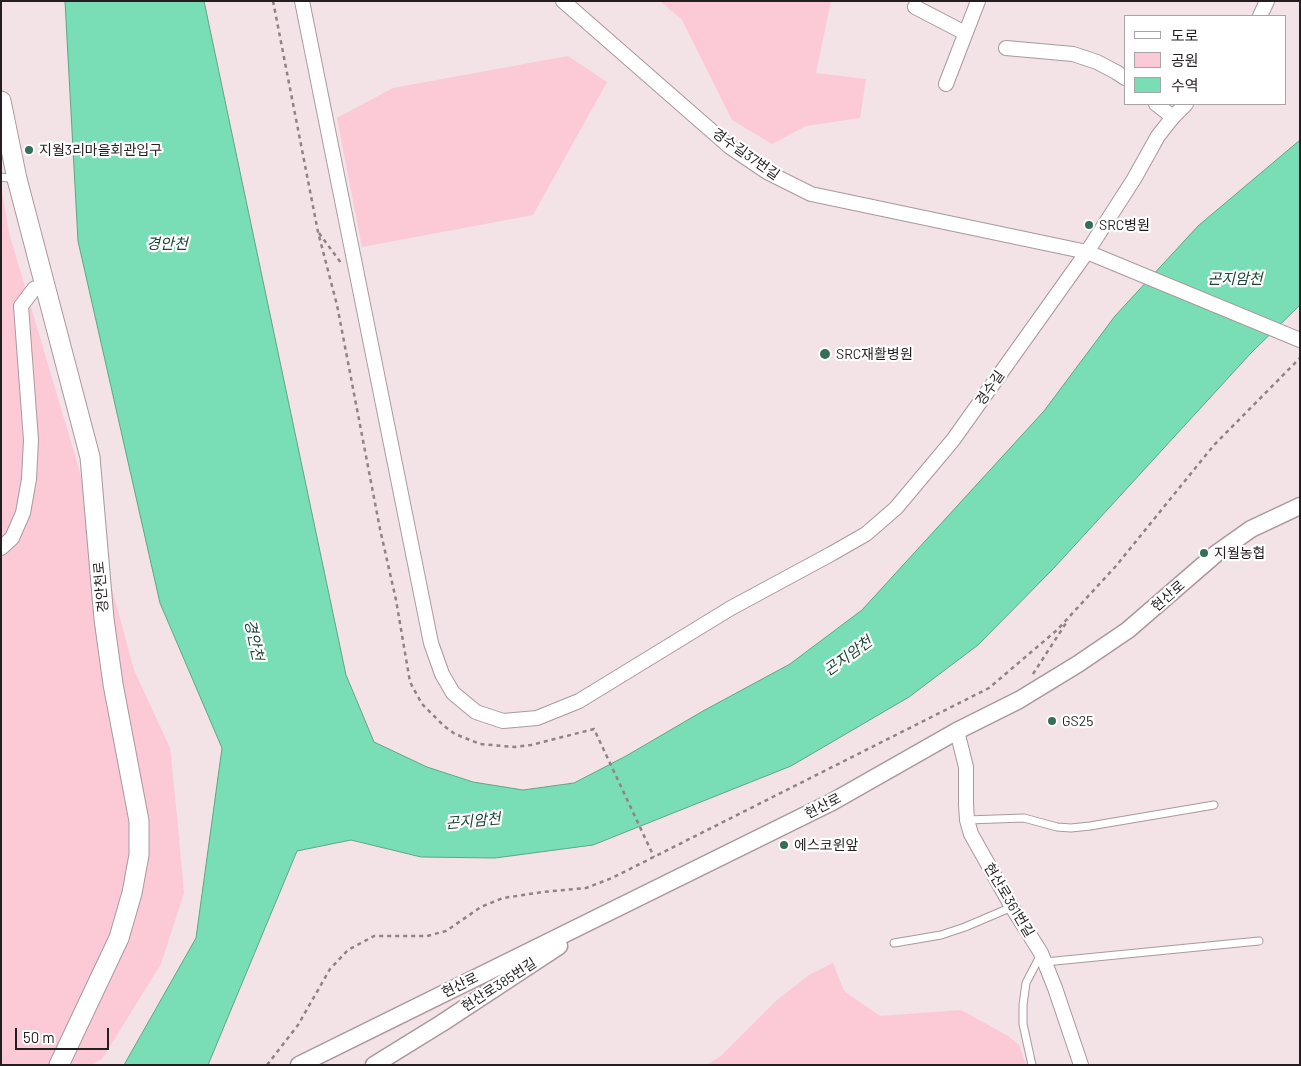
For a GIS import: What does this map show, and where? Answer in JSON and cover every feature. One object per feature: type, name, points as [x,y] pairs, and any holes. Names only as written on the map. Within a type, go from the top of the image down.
[{"type":"main road","name":"경안천로","points":[[1,101],[9,178],[44,284],[90,457],[104,619],[139,821],[138,865],[119,938],[59,1065]]},
{"type":"street","name":"경수길","points":[[302,1],[431,643],[442,674],[453,693],[476,712],[503,721],[537,718],[580,701],[731,608],[866,534],[896,508],[953,440],[1087,252],[1134,179],[1158,136],[1185,105]]},
{"type":"street","name":"경수길37번길","points":[[563,1],[730,147],[767,172],[811,194],[1087,252],[1300,340]]},
{"type":"street","points":[[946,84],[978,1]]},
{"type":"street","points":[[1260,15],[1267,1]]},
{"type":"street","points":[[915,7],[965,33]]},
{"type":"street","points":[[1006,48],[1073,54],[1097,62],[1124,77]]},
{"type":"street","points":[[1157,105],[1173,117]]},
{"type":"street","points":[[1,548],[12,538],[23,512],[29,479],[31,440],[21,306],[34,289],[44,284]]},
{"type":"street","name":"현산로","points":[[299,1065],[832,802],[957,731],[1019,700],[1078,664],[1128,630],[1217,553],[1251,529],[1300,506]]},
{"type":"street","name":"현산로361번길","points":[[957,731],[966,767],[967,820],[971,834],[1043,958],[1056,988],[1081,1065]]},
{"type":"street","name":"현산로385번길","points":[[374,1065],[442,1023],[624,904]]},
{"type":"lane","points":[[967,820],[1024,818],[1057,827],[1071,828],[1214,805]]},
{"type":"lane","points":[[894,943],[949,932],[1012,907]]},
{"type":"lane","points":[[1032,1065],[1023,1024],[1022,1005],[1026,983],[1043,958],[1259,941]]},
{"type":"path","points":[[273,1],[318,232],[337,305],[396,600],[410,682]]},
{"type":"path","points":[[318,232],[346,270],[358,279]]},
{"type":"path","points":[[267,1065],[298,1025],[330,969],[348,950],[374,936],[427,936],[446,931],[482,907],[503,898],[586,888],[612,878],[989,688],[1057,630],[1116,566],[1214,445],[1300,358]]},
{"type":"path","points":[[1030,676],[1037,670],[1071,614]]},
{"type":"path","points":[[597,736],[654,857]]},
{"type":"green space","points":[[660,1],[831,1],[816,73],[866,79],[860,118],[806,126],[772,144],[732,120],[682,20]]},
{"type":"green space","points":[[568,56],[607,82],[533,215],[362,247],[337,118],[393,88]]},
{"type":"green space","points":[[1,186],[9,233],[87,496],[134,670],[170,748],[184,893],[161,964],[102,1059],[92,1065],[1,1065]]},
{"type":"green space","points":[[833,963],[844,991],[880,1016],[961,1010],[1008,1036],[1019,1045],[1026,1065],[706,1065],[721,1056],[777,1000],[809,975]]},
{"type":"water","points":[[65,1],[204,1],[346,675],[374,742],[427,767],[473,782],[523,790],[574,783],[790,664],[862,610],[1044,411],[1115,316],[1198,226],[1300,140],[1300,305],[1251,353],[1053,569],[978,645],[909,697],[791,766],[593,845],[495,858],[421,857],[351,840],[297,851],[208,1065],[124,1065],[196,938],[222,748],[160,603],[78,241]]},
{"type":"place","name":"지월3리마을회관입구","points":[[29,150]]},
{"type":"place","name":"SRC병원","points":[[1089,225]]},
{"type":"place","name":"SRC재활병원","points":[[825,354]]},
{"type":"place","name":"지월농협","points":[[1204,553]]},
{"type":"place","name":"GS25","points":[[1052,721]]},
{"type":"place","name":"에스코윈앞","points":[[784,845]]},
{"type":"water label","name":"경안천","points":[[167,244]]},
{"type":"water label","name":"곤지암천","points":[[1235,279]]},
{"type":"water label","name":"경안천","points":[[254,640]]},
{"type":"water label","name":"곤지암천","points":[[848,656]]},
{"type":"water label","name":"곤지암천","points":[[473,821]]}]
